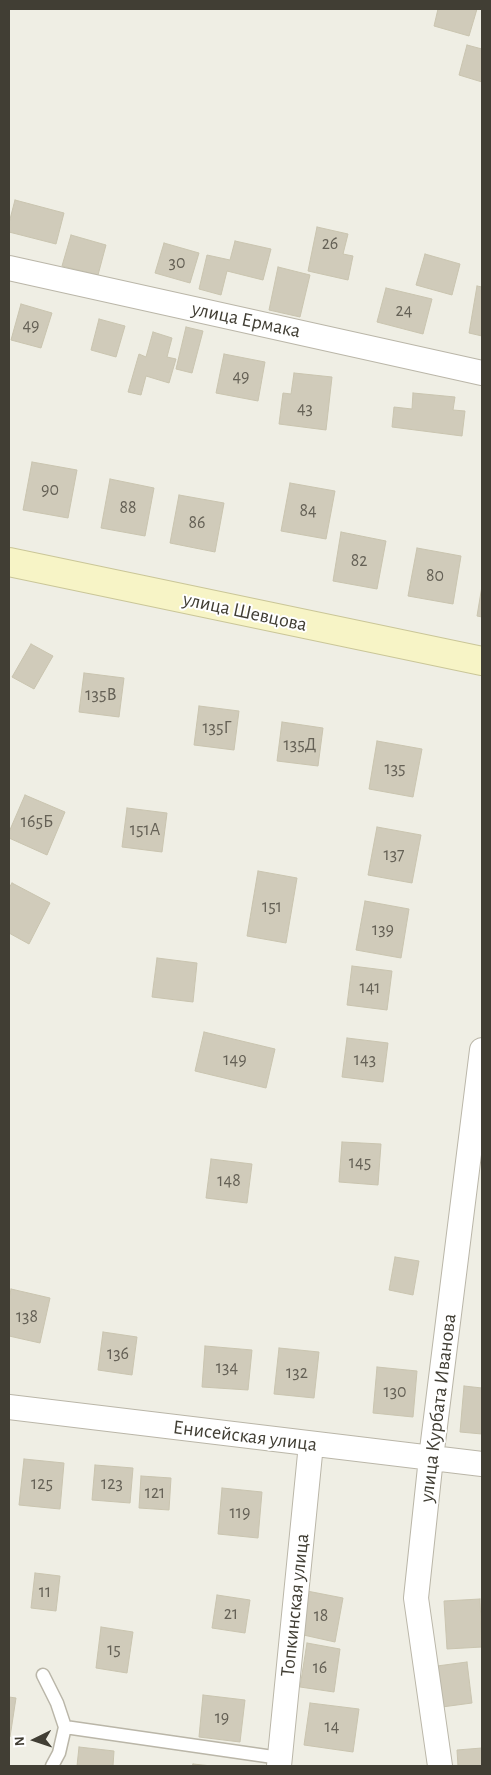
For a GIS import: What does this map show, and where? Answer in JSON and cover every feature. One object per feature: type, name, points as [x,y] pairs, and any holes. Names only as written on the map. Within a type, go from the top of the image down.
[{"type":"main road","name":"улица Шевцова","points":[[9,562],[482,661]]},
{"type":"street","name":"улица Ермака","points":[[9,268],[482,373]]},
{"type":"street","name":"улица Курбата Иванова","points":[[440,1766],[416,1598],[431,1458],[482,1050]]},
{"type":"street","name":"Енисейская улица","points":[[9,1407],[482,1464]]},
{"type":"street","name":"Топкинская улица","points":[[279,1762],[311,1444]]},
{"type":"lane","points":[[42,1675],[57,1703],[65,1727],[59,1753],[52,1766]]},
{"type":"lane","points":[[65,1727],[279,1762]]},
{"type":"building","points":[[438,9],[477,9],[469,36],[434,26]]},
{"type":"building","points":[[467,45],[482,49],[482,82],[459,75]]},
{"type":"building","points":[[15,200],[64,213],[56,244],[9,232],[9,223]]},
{"type":"building","points":[[317,227],[348,234],[343,254],[353,256],[348,280],[308,271]]},
{"type":"building","points":[[71,235],[106,245],[98,275],[62,266]]},
{"type":"building","points":[[235,241],[271,249],[263,280],[227,271],[221,295],[199,289],[207,255],[230,260]]},
{"type":"building","points":[[164,243],[199,253],[190,283],[155,273]]},
{"type":"building","points":[[425,254],[460,264],[452,295],[416,285]]},
{"type":"building","points":[[278,267],[310,275],[300,317],[269,310]]},
{"type":"building","points":[[477,286],[482,287],[482,336],[469,333]]},
{"type":"building","points":[[386,288],[432,299],[423,334],[377,322]]},
{"type":"building","points":[[21,304],[52,313],[41,348],[11,340]]},
{"type":"building","points":[[99,319],[125,326],[116,357],[91,350]]},
{"type":"building","points":[[186,327],[203,331],[192,373],[176,369]]},
{"type":"building","points":[[153,332],[172,338],[167,357],[176,359],[169,383],[146,376],[141,395],[128,392],[139,354],[146,357]]},
{"type":"building","points":[[224,354],[265,362],[258,401],[216,393]]},
{"type":"building","points":[[294,373],[332,377],[326,430],[279,424],[283,393],[291,394]]},
{"type":"building","points":[[413,393],[455,397],[453,410],[465,411],[462,436],[392,427],[394,407],[412,409]]},
{"type":"building","points":[[32,462],[77,470],[68,518],[23,510]]},
{"type":"building","points":[[110,479],[154,488],[145,536],[101,528]]},
{"type":"building","points":[[290,483],[335,491],[326,539],[281,531]]},
{"type":"building","points":[[179,495],[224,503],[215,552],[170,543]]},
{"type":"building","points":[[341,532],[386,541],[377,589],[333,581]]},
{"type":"building","points":[[417,548],[461,556],[453,604],[408,596]]},
{"type":"building","points":[[482,586],[482,617],[477,616]]},
{"type":"building","points":[[31,644],[53,656],[34,689],[12,677]]},
{"type":"building","points":[[84,673],[124,678],[119,717],[79,712]]},
{"type":"building","points":[[199,706],[239,711],[234,750],[194,745]]},
{"type":"building","points":[[282,722],[323,728],[318,766],[277,761]]},
{"type":"building","points":[[377,741],[422,749],[413,797],[369,789]]},
{"type":"building","points":[[25,795],[65,812],[47,855],[9,838],[9,832]]},
{"type":"building","points":[[127,808],[167,813],[162,852],[122,847]]},
{"type":"building","points":[[377,827],[421,835],[412,883],[368,875]]},
{"type":"building","points":[[258,871],[297,878],[286,943],[247,936]]},
{"type":"building","points":[[12,883],[50,903],[29,944],[9,933],[9,888]]},
{"type":"building","points":[[365,901],[409,909],[401,958],[356,950]]},
{"type":"building","points":[[157,958],[197,963],[193,1002],[152,997]]},
{"type":"building","points":[[352,966],[392,971],[387,1010],[347,1005]]},
{"type":"building","points":[[204,1032],[275,1049],[266,1088],[195,1071]]},
{"type":"building","points":[[347,1038],[388,1043],[383,1082],[342,1077]]},
{"type":"building","points":[[342,1142],[381,1144],[378,1185],[339,1182]]},
{"type":"building","points":[[211,1159],[252,1164],[247,1203],[206,1198]]},
{"type":"building","points":[[395,1257],[419,1261],[413,1295],[389,1290]]},
{"type":"building","points":[[11,1289],[50,1298],[40,1343],[9,1336],[9,1298]]},
{"type":"building","points":[[103,1332],[137,1337],[132,1375],[98,1370]]},
{"type":"building","points":[[205,1346],[252,1350],[248,1390],[202,1387]]},
{"type":"building","points":[[279,1348],[319,1352],[314,1398],[274,1394]]},
{"type":"building","points":[[377,1367],[417,1371],[413,1417],[373,1413]]},
{"type":"building","points":[[464,1386],[482,1388],[482,1434],[460,1432]]},
{"type":"building","points":[[24,1459],[64,1463],[60,1509],[19,1505]]},
{"type":"building","points":[[95,1465],[133,1468],[130,1503],[92,1500]]},
{"type":"building","points":[[141,1476],[171,1478],[169,1510],[139,1508]]},
{"type":"building","points":[[222,1488],[262,1492],[258,1538],[218,1534]]},
{"type":"building","points":[[35,1573],[60,1576],[56,1611],[31,1608]]},
{"type":"building","points":[[307,1591],[343,1598],[335,1642],[299,1634]]},
{"type":"building","points":[[217,1595],[250,1600],[245,1633],[212,1628]]},
{"type":"building","points":[[480,1599],[482,1647],[447,1649],[444,1601]]},
{"type":"building","points":[[101,1627],[133,1632],[127,1673],[96,1668]]},
{"type":"building","points":[[307,1643],[340,1649],[334,1692],[300,1687]]},
{"type":"building","points":[[467,1662],[472,1703],[442,1707],[437,1666]]},
{"type":"building","points":[[203,1695],[245,1700],[240,1742],[199,1737]]},
{"type":"building","points":[[9,1697],[16,1698],[10,1737],[9,1737]]},
{"type":"building","points":[[310,1703],[359,1709],[353,1752],[304,1745]]},
{"type":"building","points":[[79,1747],[114,1751],[113,1766],[77,1766]]},
{"type":"building","points":[[482,1748],[482,1766],[458,1766],[457,1750]]},
{"type":"building","points":[[193,1764],[212,1766],[192,1766]]}]
